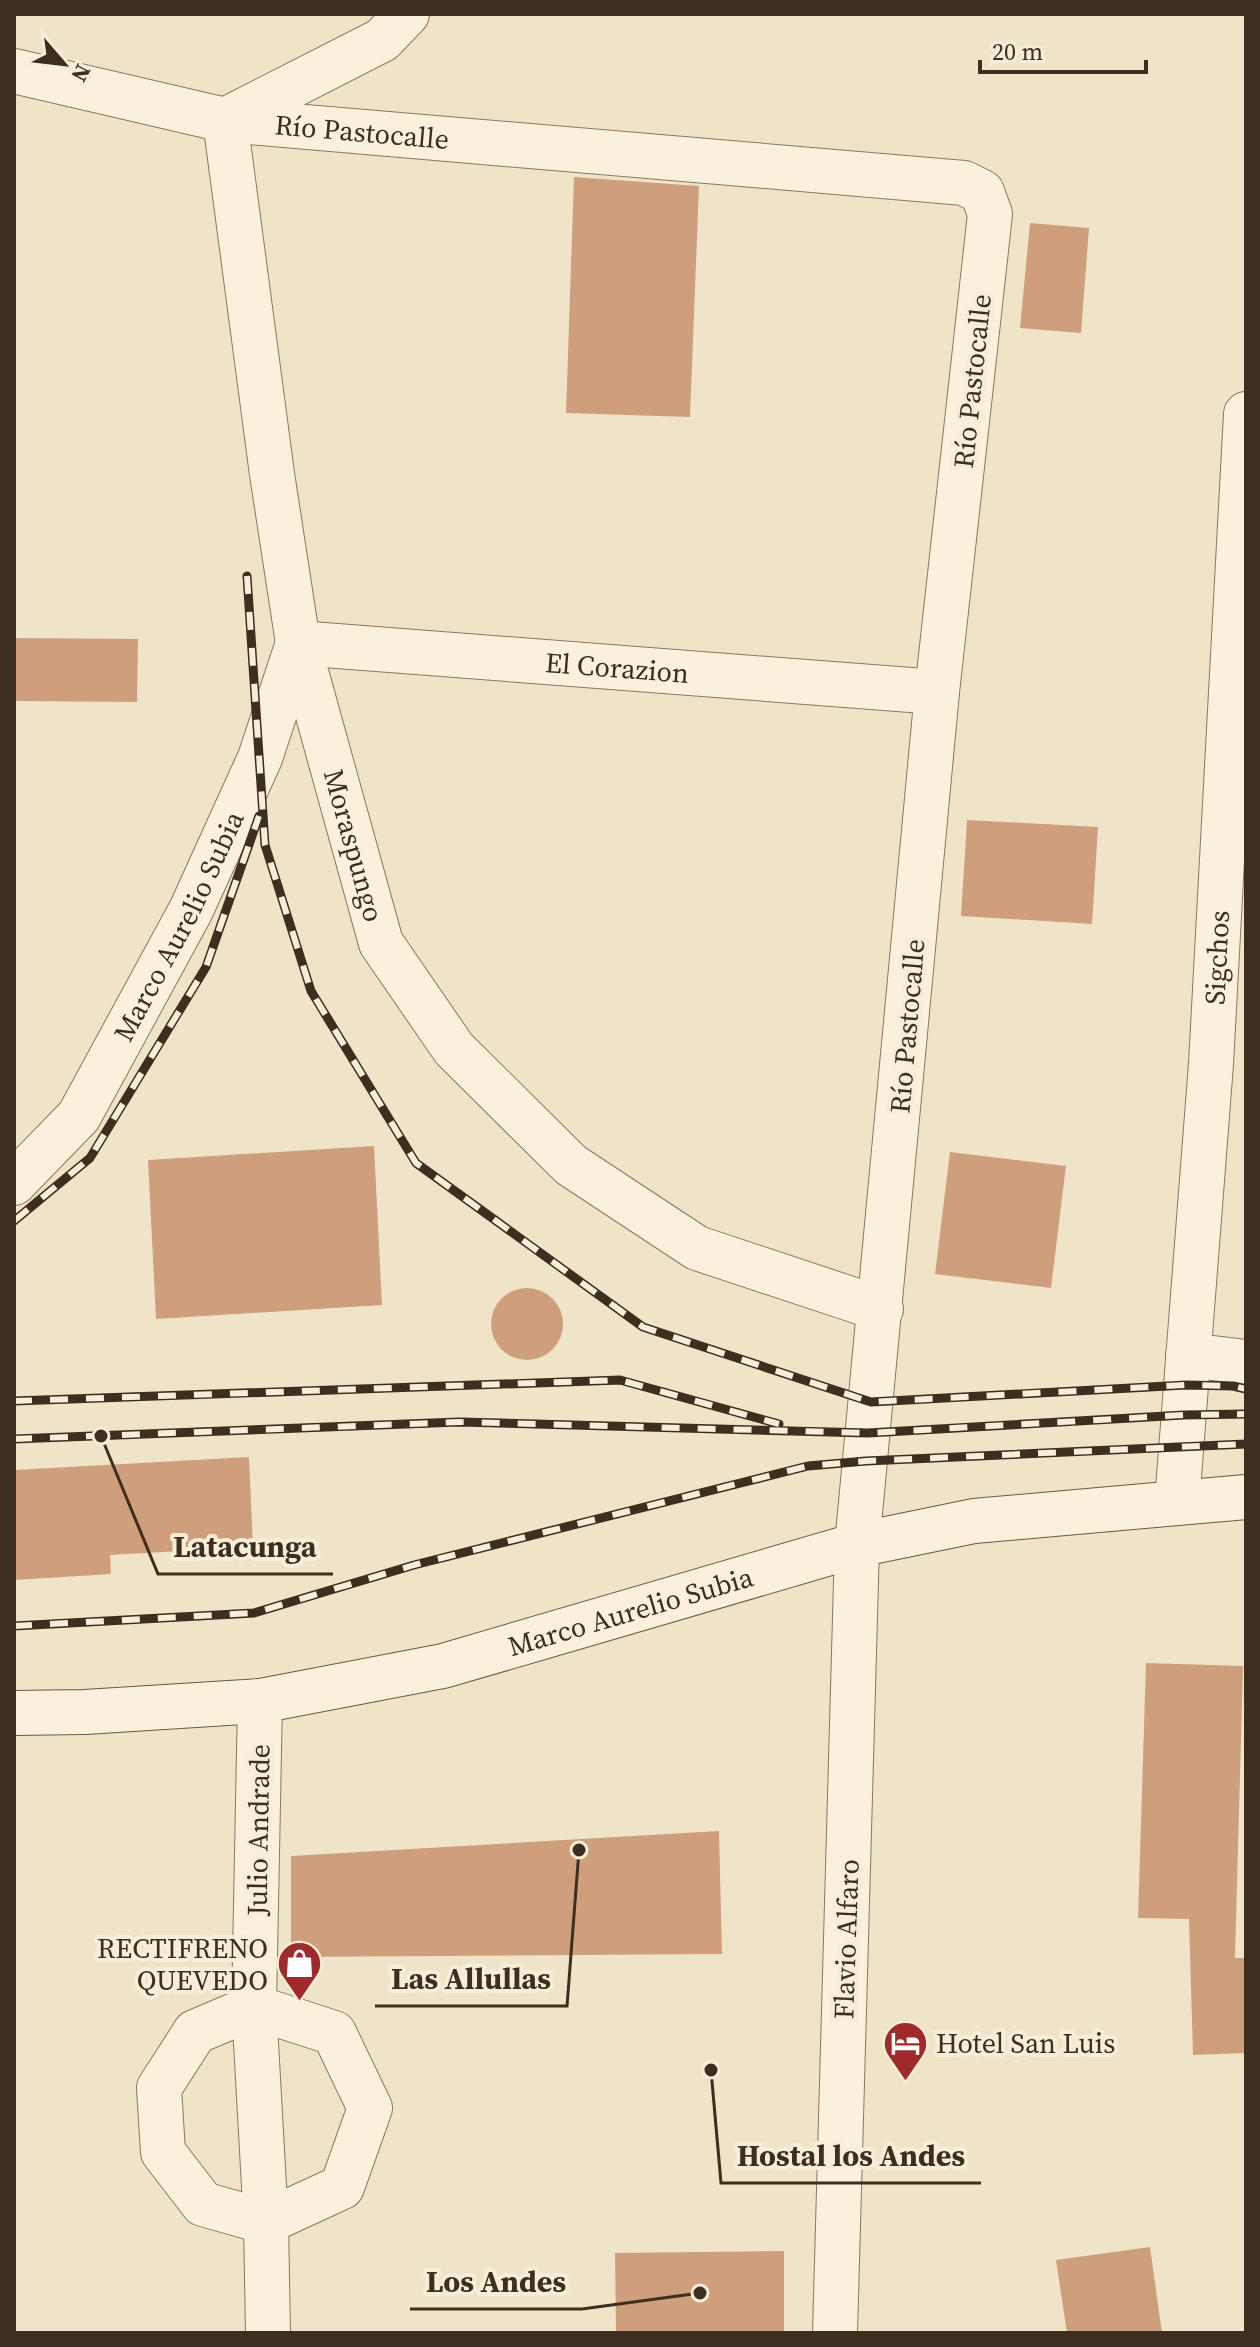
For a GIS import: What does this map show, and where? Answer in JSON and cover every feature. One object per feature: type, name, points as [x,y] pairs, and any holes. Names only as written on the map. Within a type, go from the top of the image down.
[{"type":"street","points":[[225,120],[382,40],[407,14]]},
{"type":"street","name":"Río Pastocalle","points":[[14,71],[225,120],[964,183],[982,192],[990,214],[937,692],[857,1545]]},
{"type":"street","name":"Moraspungo","points":[[225,120],[298,643],[381,943],[454,1049],[571,1165],[697,1248],[881,1309]]},
{"type":"street","name":"Sigchos","points":[[1177,1502],[1188,1355],[1228,1063],[1246,414]]},
{"type":"street","name":"El Corazion","points":[[298,643],[937,692]]},
{"type":"street","name":"Marco Aurelio Subia","points":[[14,1183],[79,1116],[191,910],[260,758],[298,643]]},
{"type":"street","points":[[1188,1355],[1246,1362]]},
{"type":"street","name":"Marco Aurelio Subia","points":[[14,1713],[85,1712],[260,1701],[443,1666],[857,1545],[974,1521],[1246,1497]]},
{"type":"street","name":"Flavio Alfaro","points":[[835,2333],[857,1545]]},
{"type":"street","name":"Julio Andrade","points":[[260,1701],[254,2007],[266,2222],[268,2333]]},
{"type":"street","points":[[254,2007],[334,2033],[370,2108],[342,2187],[266,2222],[203,2204],[163,2152],[159,2088],[195,2032],[254,2007]]},
{"type":"building","points":[[574,177],[699,186],[690,417],[566,413]]},
{"type":"building","points":[[1030,223],[1089,228],[1081,333],[1020,328]]},
{"type":"building","points":[[14,638],[138,639],[137,702],[14,701]]},
{"type":"building","points":[[967,820],[1098,827],[1092,924],[961,916]]},
{"type":"building","points":[[374,1146],[382,1305],[156,1319],[148,1160]]},
{"type":"building","points":[[950,1152],[1066,1166],[1051,1288],[935,1274]]},
{"type":"building","points":[[527,1288],[547,1294],[557,1304],[563,1324],[557,1344],[547,1354],[527,1360],[507,1354],[497,1344],[491,1324],[497,1304],[507,1294]]},
{"type":"building","points":[[249,1457],[253,1547],[110,1555],[111,1574],[14,1580],[14,1470]]},
{"type":"building","points":[[1146,1663],[1243,1666],[1235,1958],[1246,1958],[1246,2053],[1193,2055],[1189,1919],[1138,1918]]},
{"type":"building","points":[[719,1831],[722,1954],[291,1957],[291,1856]]},
{"type":"building","points":[[1150,2247],[1162,2333],[1067,2333],[1056,2260]]},
{"type":"building","points":[[784,2251],[784,2333],[616,2333],[615,2253]]},
{"type":"railway","points":[[247,576],[265,845],[311,991],[416,1163],[643,1327],[871,1402],[1186,1385],[1246,1389]]},
{"type":"railway","points":[[14,1221],[90,1158],[206,967],[259,816]]},
{"type":"railway","points":[[14,1401],[620,1380],[779,1424]]},
{"type":"railway","points":[[14,1439],[459,1422],[868,1433],[1246,1414]]},
{"type":"railway","points":[[14,1626],[254,1613],[414,1565],[808,1466],[1246,1444]]},
{"type":"place","name":"Latacunga","points":[[101,1436]]},
{"type":"place","name":"Las Allullas","points":[[579,1850]]},
{"type":"place","name":"RECTIFRENO QUEVEDO","points":[[299,2003]]},
{"type":"place","name":"Hostal los Andes","points":[[711,2070]]},
{"type":"place","name":"Hotel San Luis","points":[[905,2082]]},
{"type":"place","name":"Los Andes","points":[[700,2293]]}]
